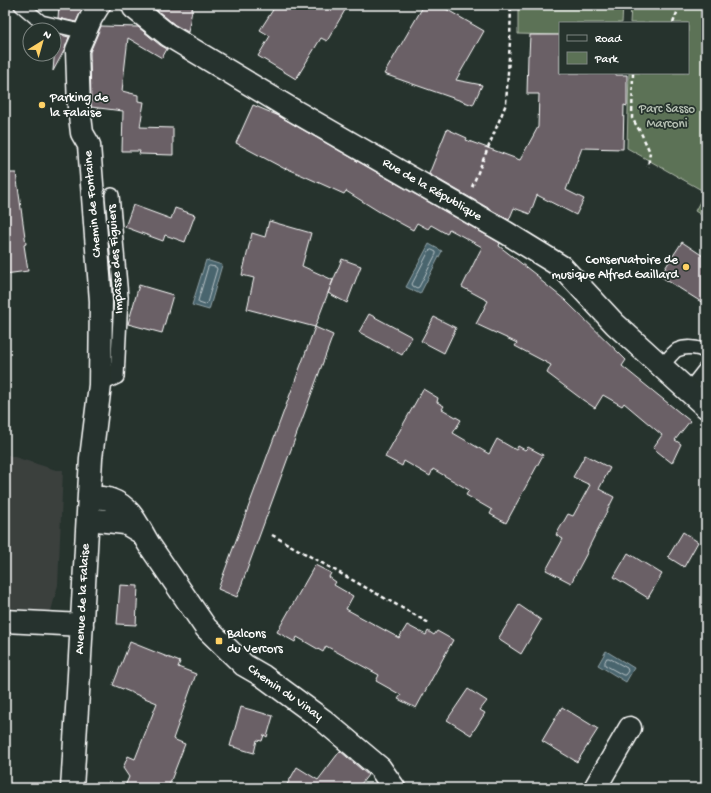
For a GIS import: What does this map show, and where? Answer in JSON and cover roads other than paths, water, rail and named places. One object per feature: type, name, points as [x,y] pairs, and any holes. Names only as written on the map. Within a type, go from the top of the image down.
[{"type":"street","name":"Chemin de Fontaine","points":[[97,410],[100,385],[101,301],[88,145],[82,133],[79,108],[77,50],[91,18],[99,5]]},
{"type":"street","name":"Rue de la République","points":[[132,5],[168,35],[291,109],[562,267],[615,324],[706,407]]},
{"type":"street","name":"Avenue de la Falaise","points":[[72,788],[91,458],[97,410]]},
{"type":"street","name":"Chemin du Vinay","points":[[89,497],[110,499],[129,511],[136,520],[142,533],[206,628],[244,665],[263,676],[323,720],[380,768],[394,788]]},
{"type":"street","name":"Chemin du Vinay","points":[[88,519],[125,523],[142,533]]},
{"type":"street","points":[[5,621],[82,625]]},
{"type":"street","points":[[595,788],[630,728]]},
{"type":"lane","points":[[21,5],[41,22],[85,32]]},
{"type":"lane","name":"Impasse des Figuiers","points":[[100,385],[117,377],[121,297],[112,195]]},
{"type":"lane","points":[[661,367],[677,350],[689,347],[702,349],[706,352]]},
{"type":"lane","points":[[688,391],[706,368]]},
{"type":"water","points":[[429,244],[442,251],[420,294],[406,287]]},
{"type":"water","points":[[206,260],[222,265],[209,310],[192,305]]},
{"type":"water","points":[[606,651],[634,668],[626,682],[598,665]]},
{"type":"place","name":"Parking de la Falaise","points":[[42,105]]},
{"type":"place","name":"Conservatoire de musique Alfred Gaillard","points":[[686,267]]},
{"type":"place","name":"Balcons du Vercors","points":[[219,641]]},
{"type":"park label","name":"Parc Sasso Marconi","points":[[667,116]]}]
